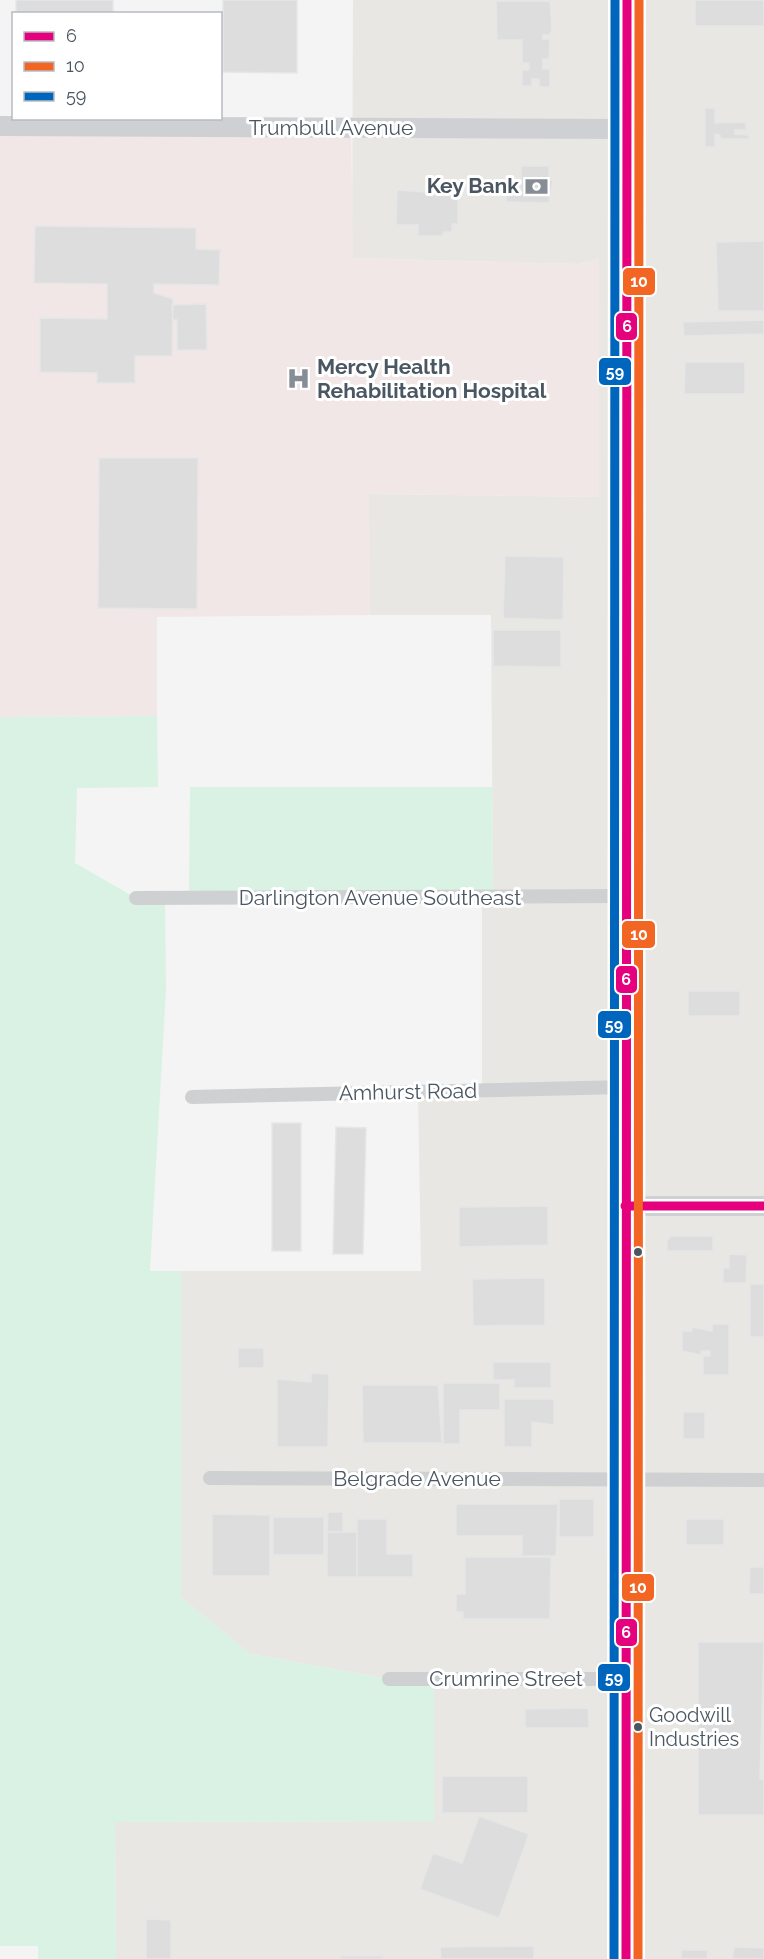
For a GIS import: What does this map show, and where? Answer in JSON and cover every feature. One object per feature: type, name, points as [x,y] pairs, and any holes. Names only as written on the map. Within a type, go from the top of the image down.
[{"type":"main road","points":[[626,1959],[624,1480],[627,0]]},
{"type":"main road","name":"Trumbull Avenue","points":[[0,126],[627,129]]},
{"type":"main road","points":[[625,1206],[764,1206]]},
{"type":"street","name":"Darlington Avenue Southeast","points":[[136,898],[625,896]]},
{"type":"street","name":"Amhurst Road","points":[[192,1097],[625,1087]]},
{"type":"street","name":"Belgrade Avenue","points":[[210,1478],[764,1480]]},
{"type":"street","name":"Crumrine Street","points":[[389,1679],[624,1679]]},
{"type":"shaded area","points":[[353,0],[764,0],[764,1959],[116,1959],[115,1822],[434,1821],[389,1679],[250,1654],[181,1597],[181,1271],[421,1271],[418,1092],[482,1090],[482,898],[493,898],[491,615],[370,615],[368,494],[598,497],[599,259],[578,264],[352,258]]},
{"type":"shaded area","name":"Mercy Health Rehabilitation Hospital","points":[[0,126],[351,128],[353,258],[578,264],[599,259],[599,497],[369,494],[370,615],[157,617],[157,716],[0,717]]},
{"type":"green space","points":[[157,716],[158,787],[77,788],[75,863],[136,898],[165,898],[166,989],[150,1271],[181,1271],[181,1597],[250,1654],[389,1679],[434,1679],[434,1821],[115,1822],[116,1959],[38,1959],[38,1946],[0,1946],[0,717]]},
{"type":"green space","points":[[190,787],[492,787],[493,898],[189,898]]},
{"type":"building","points":[[16,0],[113,0],[113,12],[16,12]]},
{"type":"building","points":[[223,0],[297,0],[297,73],[223,72]]},
{"type":"building","points":[[695,0],[764,0],[764,26],[695,26]]},
{"type":"building","points":[[496,1],[550,1],[552,31],[549,35],[543,35],[543,39],[550,39],[549,59],[543,59],[543,69],[550,69],[550,87],[539,87],[539,79],[532,79],[532,86],[522,86],[522,70],[529,70],[529,63],[522,63],[522,40],[497,40]]},
{"type":"building","points":[[705,108],[715,108],[715,123],[746,122],[746,130],[735,130],[735,134],[749,135],[749,139],[720,139],[720,135],[715,134],[715,147],[705,147]]},
{"type":"building","name":"Key Bank","points":[[521,166],[549,166],[549,180],[553,180],[549,203],[506,202],[506,193],[521,193]]},
{"type":"building","points":[[438,189],[458,189],[458,224],[452,224],[452,232],[443,232],[443,236],[418,236],[418,225],[396,225],[397,190],[438,193]]},
{"type":"building","points":[[35,226],[196,228],[196,249],[220,250],[219,285],[154,284],[154,293],[173,299],[172,356],[135,356],[135,383],[97,383],[97,373],[40,372],[40,318],[107,319],[107,284],[34,283]]},
{"type":"building","points":[[764,241],[764,311],[718,311],[716,242]]},
{"type":"building","points":[[206,304],[207,350],[177,350],[177,320],[173,320],[172,305]]},
{"type":"building","points":[[764,320],[764,334],[684,336],[683,322]]},
{"type":"building","points":[[685,362],[745,362],[745,394],[684,394]]},
{"type":"building","points":[[99,458],[198,458],[197,609],[98,608]]},
{"type":"building","points":[[505,556],[564,557],[563,620],[503,618]]},
{"type":"building","points":[[493,630],[561,630],[561,667],[493,666]]},
{"type":"building","points":[[688,991],[740,991],[740,1016],[688,1016]]},
{"type":"building","points":[[272,1123],[301,1123],[301,1251],[272,1251]]},
{"type":"building","points":[[336,1127],[366,1128],[363,1254],[333,1254]]},
{"type":"building","points":[[548,1206],[548,1245],[459,1247],[459,1207]]},
{"type":"building","points":[[671,1236],[713,1236],[713,1251],[667,1251],[667,1240]]},
{"type":"building","points":[[729,1254],[747,1255],[746,1283],[723,1283],[723,1268],[729,1268]]},
{"type":"building","points":[[545,1278],[545,1325],[473,1326],[472,1279]]},
{"type":"building","points":[[750,1284],[764,1284],[764,1337],[750,1337]]},
{"type":"building","points":[[712,1324],[729,1324],[729,1375],[703,1375],[703,1356],[710,1356],[710,1351],[701,1351],[701,1355],[682,1351],[682,1331],[692,1331],[692,1327],[712,1331]]},
{"type":"building","points":[[238,1348],[264,1348],[264,1368],[238,1368]]},
{"type":"building","points":[[493,1362],[551,1362],[551,1388],[514,1388],[514,1380],[493,1380]]},
{"type":"building","points":[[311,1373],[329,1374],[328,1447],[277,1447],[277,1379],[311,1382]]},
{"type":"building","points":[[443,1383],[500,1383],[500,1410],[460,1410],[460,1444],[443,1444]]},
{"type":"building","points":[[362,1385],[438,1385],[442,1443],[363,1443]]},
{"type":"building","points":[[504,1399],[554,1399],[554,1425],[532,1422],[532,1447],[504,1447]]},
{"type":"building","points":[[683,1412],[705,1412],[705,1439],[683,1439]]},
{"type":"building","points":[[559,1499],[594,1499],[594,1537],[559,1537]]},
{"type":"building","points":[[456,1504],[558,1504],[556,1556],[522,1556],[522,1536],[456,1536]]},
{"type":"building","points":[[328,1512],[343,1512],[343,1532],[327,1532]]},
{"type":"building","points":[[212,1514],[270,1515],[270,1576],[212,1576]]},
{"type":"building","points":[[273,1517],[324,1517],[324,1555],[273,1555]]},
{"type":"building","points":[[357,1519],[387,1519],[387,1554],[413,1554],[413,1577],[357,1577]]},
{"type":"building","points":[[686,1519],[724,1519],[724,1545],[686,1545]]},
{"type":"building","points":[[327,1532],[357,1532],[357,1577],[327,1577]]},
{"type":"building","points":[[465,1557],[551,1557],[550,1619],[463,1619],[463,1612],[456,1612],[456,1594],[465,1594]]},
{"type":"building","points":[[750,1567],[764,1567],[764,1594],[749,1594]]},
{"type":"building","points":[[698,1642],[764,1642],[760,1779],[764,1779],[764,1815],[698,1815]]},
{"type":"building","points":[[588,1708],[589,1728],[525,1728],[525,1709]]},
{"type":"building","points":[[442,1776],[528,1776],[528,1813],[442,1813]]},
{"type":"building","points":[[479,1816],[529,1834],[499,1918],[420,1889],[433,1853],[462,1863]]},
{"type":"building","points":[[146,1919],[171,1920],[171,1959],[146,1959]]},
{"type":"building","points":[[534,1946],[534,1959],[441,1959],[440,1947]]},
{"type":"building","points":[[734,1947],[764,1948],[764,1959],[732,1959]]},
{"type":"building","points":[[681,1950],[708,1950],[707,1959],[681,1959]]},
{"type":"building","points":[[341,1956],[383,1956],[383,1959],[341,1959]]},
{"type":"transit line","name":"59","points":[[614,1959],[615,0]]},
{"type":"transit line","name":"6","points":[[626,1959],[627,0]]},
{"type":"transit line","name":"10","points":[[638,1959],[639,0]]},
{"type":"transit line","name":"6","points":[[625,1206],[764,1206]]},
{"type":"place","name":"Key Bank","points":[[537,186]]},
{"type":"place","name":"Mercy Health Rehabilitation Hospital","points":[[299,379]]},
{"type":"place","name":"Goodwill Industries","points":[[638,1727]]}]
